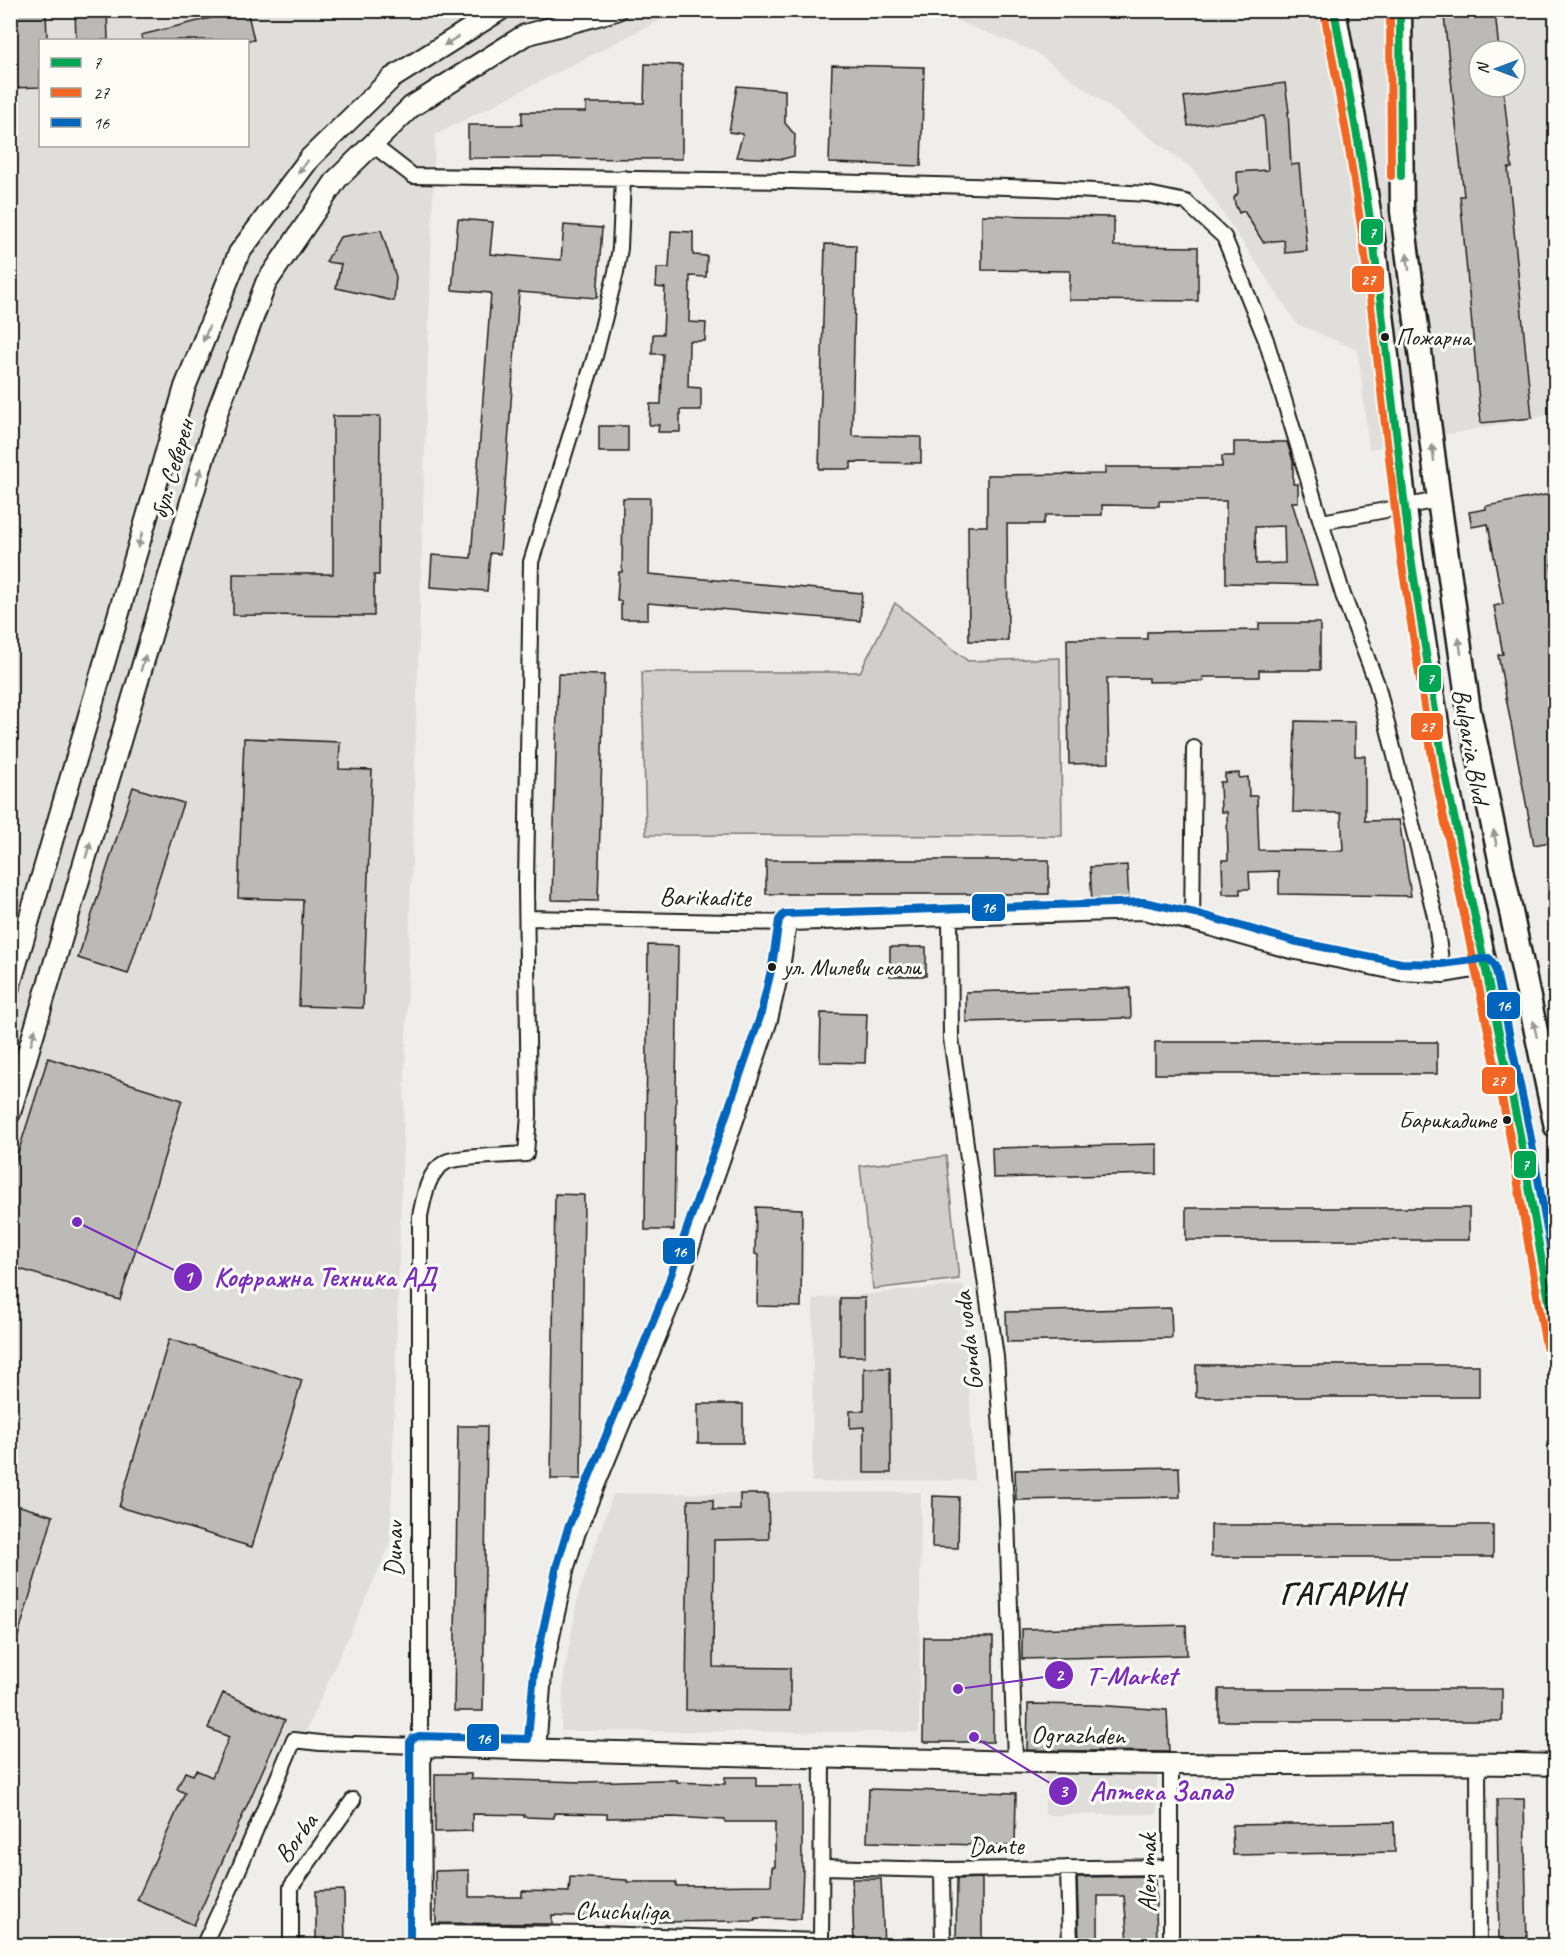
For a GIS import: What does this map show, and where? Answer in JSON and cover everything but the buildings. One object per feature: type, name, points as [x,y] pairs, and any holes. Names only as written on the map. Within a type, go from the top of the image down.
[{"type":"main road","name":"бул. Северен","points":[[10,985],[185,387],[239,253],[310,158],[392,78],[500,10]]},
{"type":"main road","name":"бул. Северен","points":[[10,1113],[218,410],[267,283],[337,179],[411,107],[525,35],[616,10]]},
{"type":"main road","name":"Bulgaria Blvd","points":[[1334,10],[1358,141],[1404,507],[1444,768],[1520,1130],[1556,1345]]},
{"type":"main road","points":[[1400,10],[1402,211],[1439,500],[1469,711],[1556,1127]]},
{"type":"main road","name":"Ograzhden","points":[[420,1746],[822,1758],[1171,1764],[1556,1765]]},
{"type":"main road","name":"Dunav","points":[[420,1746],[421,1939]]},
{"type":"street","points":[[373,145],[413,176],[791,181],[1040,188],[1148,194],[1186,202],[1224,237],[1266,340],[1343,596],[1377,684],[1435,916],[1443,975]]},
{"type":"street","points":[[527,918],[531,562],[595,356],[616,272],[620,248],[623,178]]},
{"type":"street","points":[[1322,522],[1439,500]]},
{"type":"street","points":[[1192,922],[1194,748]]},
{"type":"street","name":"Barikadite","points":[[527,918],[789,922],[1143,912],[1192,922],[1291,951],[1400,973],[1443,975],[1485,968]]},
{"type":"street","name":"Dunav","points":[[420,1746],[420,1216],[426,1188],[437,1170],[447,1161],[526,1154],[529,1115],[527,918]]},
{"type":"street","name":"Gonda voda","points":[[950,918],[951,1038],[996,1357],[1007,1516],[1015,1761]]},
{"type":"street","points":[[538,1750],[544,1674],[569,1558],[674,1299],[753,1071],[782,968],[789,922]]},
{"type":"street","points":[[203,1946],[232,1885],[294,1740],[420,1746]]},
{"type":"street","points":[[821,1943],[822,1758]]},
{"type":"street","points":[[1478,1763],[1479,1946]]},
{"type":"street","name":"Alen mak","points":[[1171,1764],[1171,1946]]},
{"type":"street","name":"Borba","points":[[291,1946],[291,1887],[353,1800]]},
{"type":"street","name":"Dante","points":[[822,1867],[942,1870],[1171,1867]]},
{"type":"street","points":[[1068,1868],[1070,1946]]},
{"type":"street","points":[[942,1870],[943,1946]]},
{"type":"street","name":"Chuchuliga","points":[[421,1939],[821,1943]]},
{"type":"shaded area","points":[[11,11],[678,11],[435,135],[390,1544],[210,1945],[11,1946]]},
{"type":"shaded area","points":[[932,11],[1555,11],[1555,414],[1369,449],[1358,350],[1297,324],[1194,170],[1034,51]]},
{"type":"shaded area","points":[[895,603],[968,661],[1060,658],[1062,836],[646,835],[642,672],[860,672]]},
{"type":"shaded area","points":[[946,1156],[959,1279],[873,1289],[860,1166]]},
{"type":"shaded area","points":[[964,1285],[974,1480],[812,1482],[813,1299]]},
{"type":"shaded area","points":[[921,1492],[919,1732],[561,1731],[564,1675],[578,1596],[613,1494]]},
{"type":"shaded area","points":[[1157,1773],[1157,1814],[1045,1815],[1045,1775]]},
{"type":"transit line","name":"7","points":[[1334,10],[1373,238],[1411,558],[1444,768],[1519,1130],[1556,1342]]},
{"type":"transit line","name":"27","points":[[1390,10],[1391,176]]},
{"type":"transit line","name":"7","points":[[1400,10],[1401,176]]},
{"type":"transit line","name":"27","points":[[1324,12],[1363,239],[1401,559],[1434,770],[1509,1132],[1546,1347]]},
{"type":"transit line","name":"16","points":[[410,1946],[410,1742],[419,1736],[528,1739],[534,1672],[557,1565],[568,1528],[664,1295],[760,1017],[772,966],[779,920],[784,914],[1144,902],[1195,913],[1293,941],[1401,963],[1442,964],[1489,958],[1495,966],[1529,1128],[1556,1280]]},
{"type":"place","name":"Пожарна","points":[[1385,337]]},
{"type":"place","name":"ул. Милеви скали","points":[[772,967]]},
{"type":"place","name":"Барикадите","points":[[1507,1120]]},
{"type":"place","name":"Кофражна Техника АД","points":[[77,1222]]},
{"type":"place","name":"T-Market","points":[[958,1689]]},
{"type":"place","name":"Аптека Запад","points":[[974,1737]]},
{"type":"district","name":"ГАГАРИН","points":[[1342,1593]]}]
